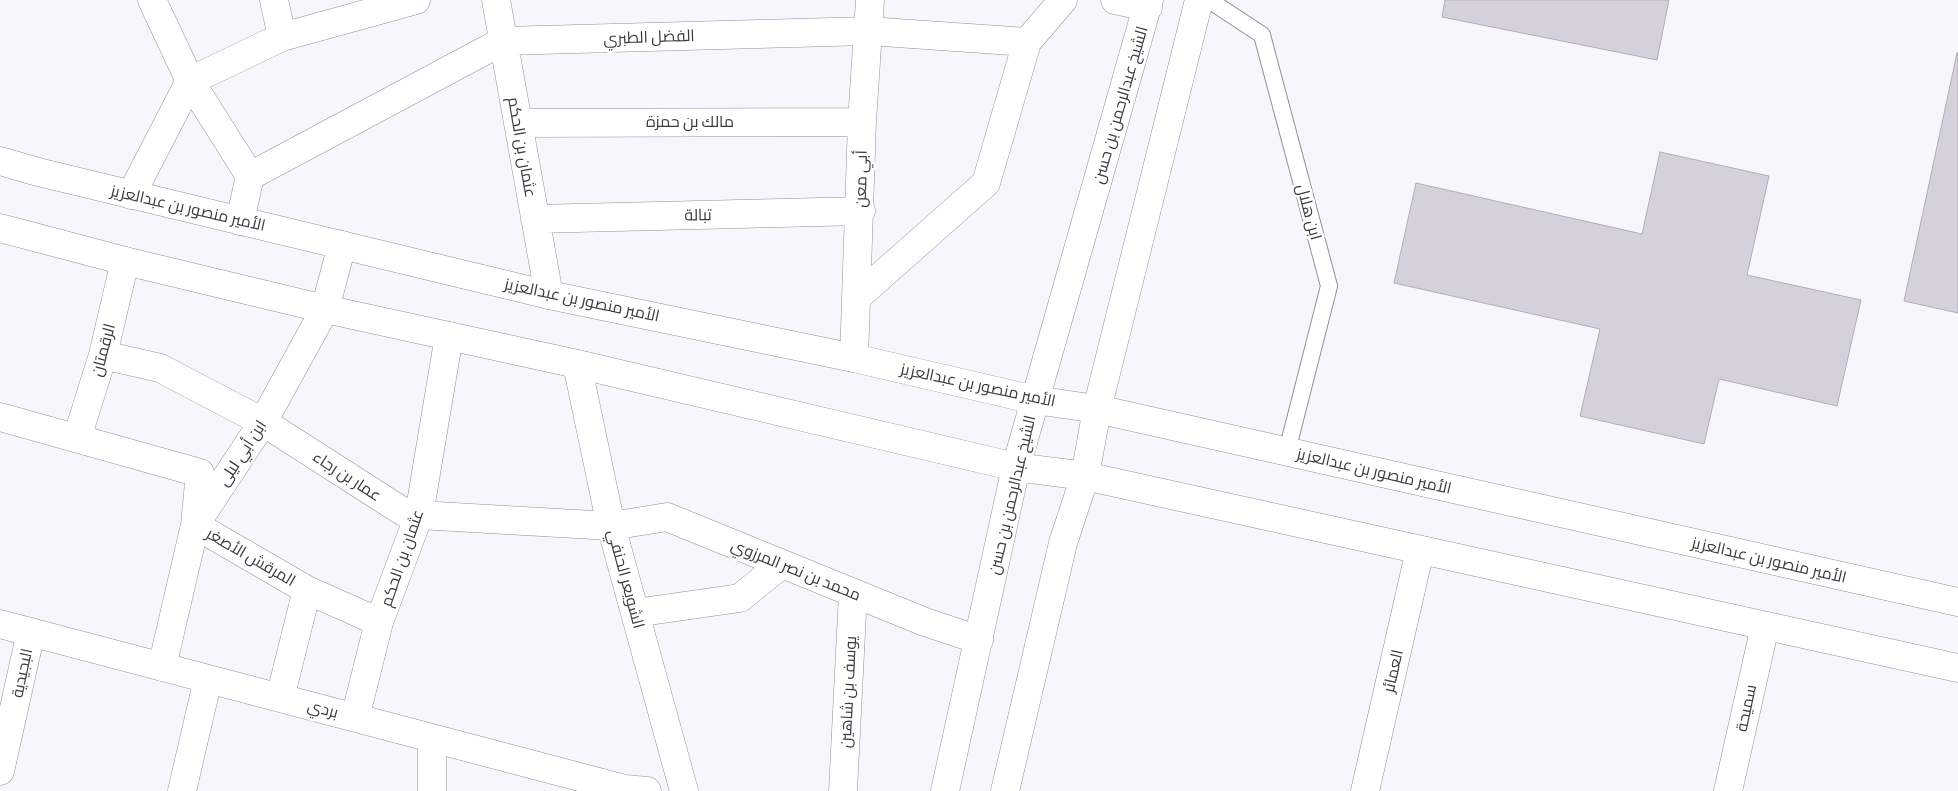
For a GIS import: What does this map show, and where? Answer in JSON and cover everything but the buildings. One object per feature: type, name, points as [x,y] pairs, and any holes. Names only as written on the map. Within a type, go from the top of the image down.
[{"type":"street","points":[[152,0],[190,81],[250,176],[240,221]]},
{"type":"street","points":[[274,0],[282,37]]},
{"type":"street","points":[[131,195],[190,81],[282,37],[416,0]]},
{"type":"street","name":"عثمان بن الحكم","points":[[496,0],[549,294]]},
{"type":"street","name":"أبي معن","points":[[854,358],[862,122],[870,0]]},
{"type":"street","points":[[856,298],[986,183],[1026,42],[1063,0]]},
{"type":"street","points":[[1115,0],[1148,4]]},
{"type":"street","points":[[1005,791],[1063,543],[1085,476],[1097,409],[1199,0]]},
{"type":"street","name":"الشيخ عبدالرحمن بن حسن","points":[[945,791],[980,640],[1016,467],[1148,4]]},
{"type":"street","name":"الفضل الطبري","points":[[250,176],[503,41],[868,31],[1026,42]]},
{"type":"street","name":"مالك بن حمزة","points":[[518,123],[862,122]]},
{"type":"street","name":"الأمير منصور بن عبدالعزيز","points":[[0,161],[131,195],[549,294],[854,358],[1035,400],[1097,409],[1958,602]]},
{"type":"street","name":"تبالة","points":[[535,219],[860,211]]},
{"type":"street","points":[[0,228],[125,261],[324,309],[576,364],[1016,467],[1085,476],[1958,668]]},
{"type":"street","name":"ابن أبي ليلى","points":[[162,667],[195,525],[263,422],[324,309],[342,245]]},
{"type":"street","name":"الرقمتان","points":[[77,438],[103,355],[125,261]]},
{"type":"street","name":"عثمان بن الحكم","points":[[355,718],[379,622],[418,515],[449,336]]},
{"type":"street","name":"عمار بن رجاء","points":[[103,355],[160,368],[263,422],[402,511],[418,515],[611,526]]},
{"type":"street","name":"الشويعر الحنفي","points":[[576,364],[611,526],[684,791]]},
{"type":"street","name":"المرقش الأصغر","points":[[0,418],[200,473],[195,525],[307,590],[379,622]]},
{"type":"street","name":"محمد بن نصر المرزوي","points":[[611,526],[667,517],[925,622],[980,640]]},
{"type":"street","name":"العمائر","points":[[1365,791],[1420,550]]},
{"type":"street","points":[[635,613],[740,598],[782,564]]},
{"type":"street","points":[[280,698],[307,590]]},
{"type":"street","name":"يوسف بن شاهين","points":[[843,791],[853,592]]},
{"type":"street","name":"بردي","points":[[0,624],[625,789],[647,791]]},
{"type":"street","name":"سميحة","points":[[1728,791],[1764,626]]},
{"type":"street","name":"البجيدية","points":[[0,771],[31,632]]},
{"type":"street","points":[[182,791],[208,679]]},
{"type":"street","points":[[432,738],[432,791]]},
{"type":"lane","name":"ابن هلال","points":[[1208,0],[1262,34],[1329,286],[1286,451]]}]
